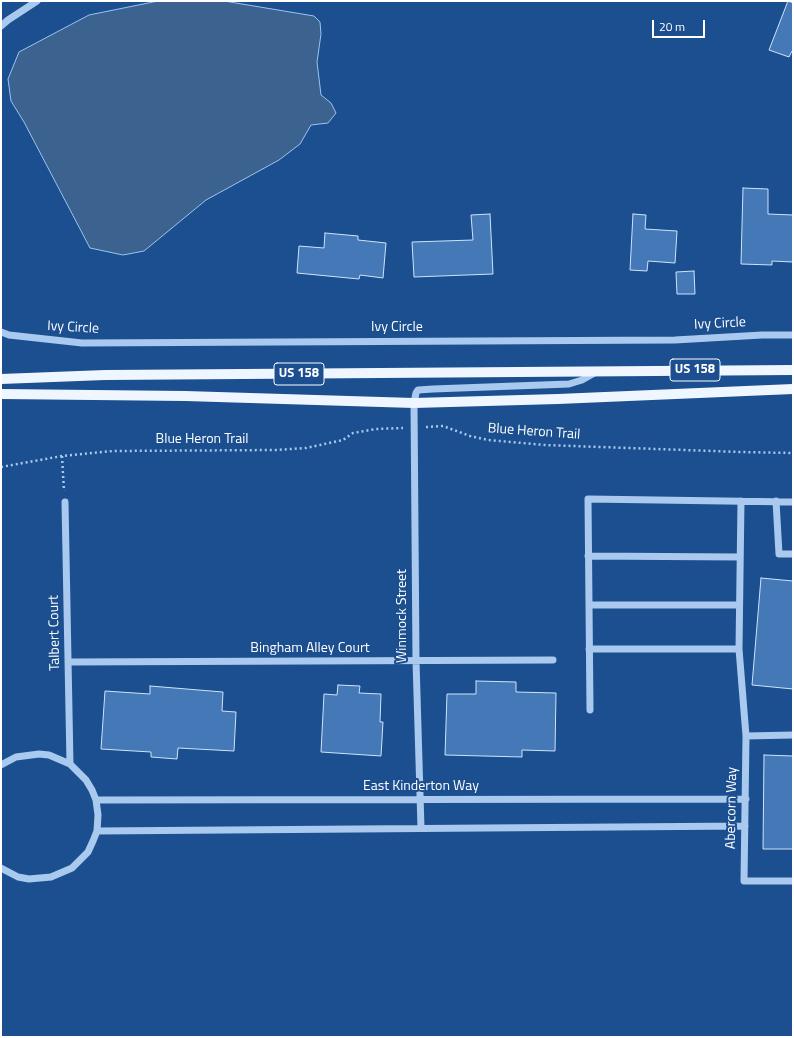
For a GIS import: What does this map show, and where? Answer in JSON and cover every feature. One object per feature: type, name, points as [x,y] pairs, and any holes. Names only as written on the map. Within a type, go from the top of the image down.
[{"type":"main road","name":"US 158","points":[[1,379],[121,375],[793,370]]},
{"type":"main road","name":"US 158","points":[[1,394],[177,396],[414,403],[793,389]]},
{"type":"street","points":[[1,26],[37,1]]},
{"type":"street","name":"Ivy Circle","points":[[1,332],[8,335],[82,343],[675,340],[762,334],[793,335]]},
{"type":"street","points":[[414,403],[418,390],[433,388],[569,384],[582,380],[597,372]]},
{"type":"street","name":"Winmock Street","points":[[414,403],[416,661],[421,828]]},
{"type":"street","points":[[590,710],[588,499],[793,502]]},
{"type":"street","name":"Abercorn Way","points":[[741,501],[739,648],[746,736],[744,881],[793,881]]},
{"type":"street","points":[[776,501],[779,554],[793,554]]},
{"type":"street","name":"Talbert Court","points":[[65,502],[70,764]]},
{"type":"street","points":[[588,556],[740,557]]},
{"type":"street","points":[[589,605],[739,606]]},
{"type":"street","points":[[589,649],[739,648]]},
{"type":"street","name":"Bingham Alley Court","points":[[68,662],[553,660]]},
{"type":"street","points":[[746,736],[793,736]]},
{"type":"street","points":[[1,765],[16,756],[38,754],[50,755],[70,764],[86,780],[96,800],[98,815],[97,831],[88,852],[72,868],[51,877],[29,879],[18,876],[1,868]]},
{"type":"street","name":"East Kinderton Way","points":[[96,800],[746,799]]},
{"type":"street","points":[[97,831],[745,826]]},
{"type":"path","name":"Blue Heron Trail","points":[[1,468],[62,456],[113,451],[276,450],[306,448],[343,440],[353,433],[376,429],[443,426],[470,436],[488,440],[545,445],[793,453]]},
{"type":"path","points":[[62,456],[65,502]]},
{"type":"water","points":[[158,1],[224,1],[314,16],[320,22],[321,34],[317,62],[321,95],[331,103],[336,113],[328,123],[311,125],[300,144],[279,160],[206,200],[144,251],[123,255],[90,248],[24,122],[11,101],[8,79],[19,52],[89,15]]},
{"type":"building","points":[[788,1],[793,3],[793,52],[792,51],[789,57],[769,50]]},
{"type":"building","points":[[743,188],[768,189],[768,214],[793,215],[793,262],[772,261],[772,265],[741,264]]},
{"type":"building","points":[[490,214],[493,274],[414,277],[412,242],[473,240],[471,215]]},
{"type":"building","points":[[633,214],[646,215],[645,229],[677,231],[675,263],[648,261],[647,271],[630,270]]},
{"type":"building","points":[[325,233],[358,236],[358,240],[386,243],[383,278],[360,275],[359,279],[297,273],[299,246],[324,248]]},
{"type":"building","points":[[694,271],[695,294],[677,294],[676,272]]},
{"type":"building","points":[[761,578],[793,581],[793,689],[752,685]]},
{"type":"building","points":[[476,681],[516,682],[516,692],[556,693],[555,751],[522,750],[522,757],[445,755],[447,694],[476,694]]},
{"type":"building","points":[[338,685],[360,686],[359,693],[381,694],[380,722],[383,722],[381,756],[321,752],[324,694],[337,695]]},
{"type":"building","points":[[150,686],[223,692],[222,711],[236,712],[234,751],[178,748],[177,759],[151,757],[151,752],[101,749],[105,691],[150,694]]},
{"type":"building","points":[[764,755],[793,756],[793,849],[763,849]]}]
